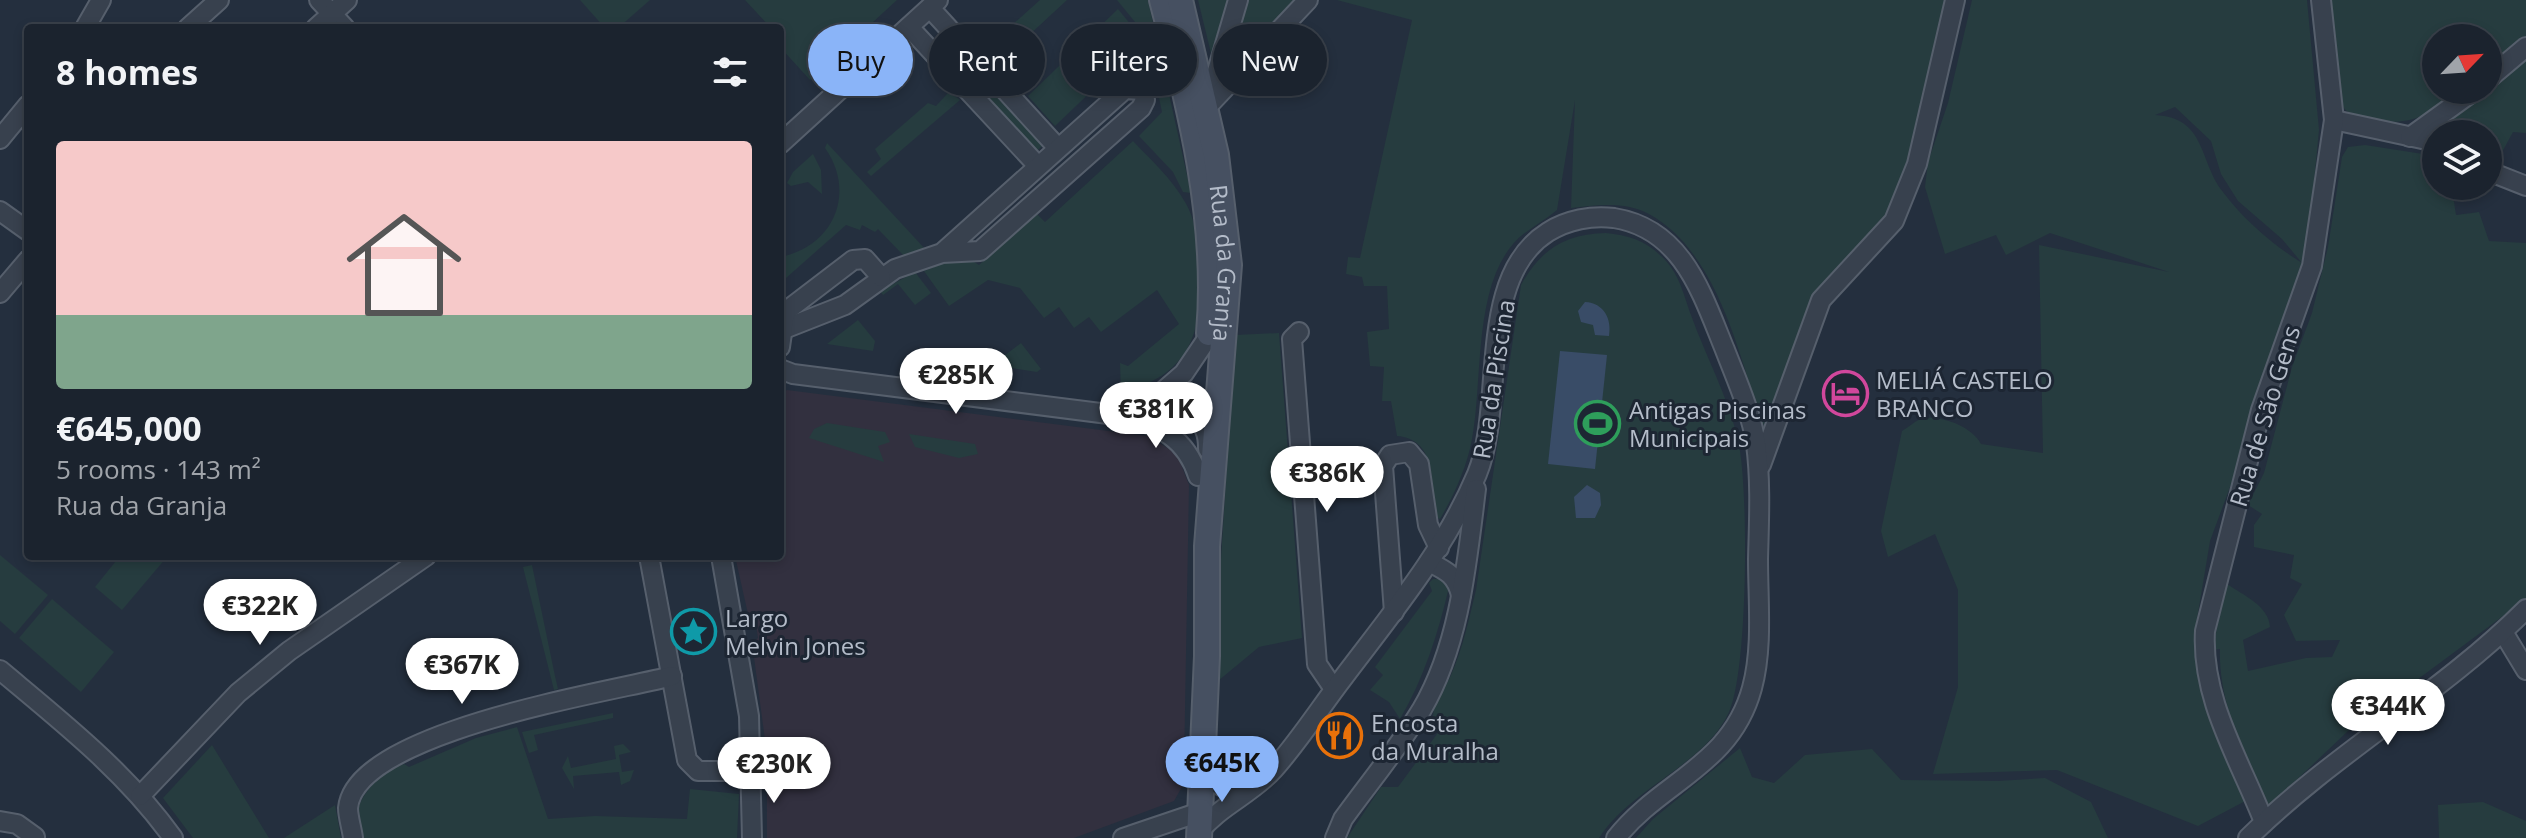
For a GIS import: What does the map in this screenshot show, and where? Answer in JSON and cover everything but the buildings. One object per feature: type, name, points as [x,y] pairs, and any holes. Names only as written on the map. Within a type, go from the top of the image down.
[{"type":"main road","name":"Rua da Granja","points":[[1162,0],[1184,95],[1206,219],[1211,304],[1207,656],[1198,823]]},
{"type":"main road","name":"Rua da Granja","points":[[1180,0],[1206,108],[1225,209],[1229,265],[1210,416],[1198,476],[1192,727],[1199,770]]},
{"type":"street","points":[[87,24],[101,0]]},
{"type":"street","points":[[192,24],[219,0]]},
{"type":"street","points":[[341,24],[325,7],[347,0]]},
{"type":"street","points":[[1206,108],[1238,0]]},
{"type":"street","points":[[1206,108],[1308,0]]},
{"type":"street","points":[[1759,472],[1821,300],[1894,221],[1917,164],[1955,0]]},
{"type":"street","name":"Rua de São Gens","points":[[2264,822],[2228,746],[2203,659],[2205,631],[2261,410],[2312,266],[2334,120],[2321,0]]},
{"type":"street","points":[[912,24],[934,4],[1058,148]]},
{"type":"street","points":[[913,31],[1038,166]]},
{"type":"street","points":[[2502,67],[2526,47]]},
{"type":"street","points":[[784,337],[845,305],[881,277],[942,253],[963,249],[980,251],[1141,108],[1145,100],[1142,90],[1125,89],[942,253]]},
{"type":"street","points":[[784,140],[833,96]]},
{"type":"street","points":[[2410,137],[2456,104]]},
{"type":"street","points":[[0,139],[24,110]]},
{"type":"street","points":[[2334,120],[2422,139]]},
{"type":"street","points":[[2502,177],[2526,186]]},
{"type":"street","points":[[0,211],[24,228]]},
{"type":"street","name":"Rua da Piscina","points":[[1198,823],[1209,820],[1275,768],[1434,555],[1478,470],[1502,312],[1515,268],[1546,234],[1579,219],[1604,217],[1628,220],[1649,229],[1682,257],[1695,278],[1745,400],[1759,472],[1757,653],[1752,690],[1734,729],[1715,756],[1647,806],[1616,838]]},
{"type":"street","points":[[784,321],[785,312],[853,260],[865,259],[881,277]]},
{"type":"street","points":[[0,293],[24,265]]},
{"type":"street","points":[[1299,332],[1292,339],[1317,664],[1334,689]]},
{"type":"street","points":[[1124,416],[1151,402],[1184,373],[1209,336]]},
{"type":"street","points":[[784,374],[1124,416],[1168,433],[1184,448],[1198,476]]},
{"type":"street","points":[[1151,402],[1183,407],[1210,416]]},
{"type":"street","points":[[1168,433],[1210,416]]},
{"type":"street","points":[[1394,612],[1383,466],[1398,451],[1409,452],[1419,464],[1434,555],[1458,581],[1461,595]]},
{"type":"street","points":[[1335,838],[1343,819],[1422,708],[1446,653],[1461,595],[1478,470]]},
{"type":"street","points":[[140,796],[238,693],[289,651],[420,560]]},
{"type":"street","points":[[650,560],[687,760],[698,771],[752,771]]},
{"type":"street","points":[[722,560],[743,668],[752,771],[752,838]]},
{"type":"street","points":[[2248,838],[2348,750],[2485,650],[2526,609]]},
{"type":"street","points":[[2503,632],[2526,670]]},
{"type":"street","points":[[0,670],[88,743],[140,796],[173,838]]},
{"type":"street","points":[[353,838],[348,806],[376,768],[395,757],[502,713],[672,676]]},
{"type":"street","points":[[1199,770],[1223,789],[1236,791],[1251,787]]},
{"type":"street","points":[[1123,838],[1198,823],[1223,789]]},
{"type":"street","points":[[0,821],[17,824],[35,837]]},
{"type":"shaded area","points":[[787,390],[1148,436],[1177,454],[1189,485],[1184,767],[1182,787],[1174,801],[1074,838],[767,838],[767,755],[752,642],[758,638],[756,625],[750,623],[736,560],[784,560],[784,392]]},
{"type":"green space","points":[[580,0],[650,0],[623,24],[601,24]]},
{"type":"green space","points":[[745,0],[897,0],[871,24],[808,24],[808,78],[784,51],[784,24],[767,24]]},
{"type":"green space","points":[[1040,0],[1067,0],[1041,24],[1013,24]]},
{"type":"green space","points":[[1117,0],[1148,0],[1153,24],[1137,24]]},
{"type":"green space","points":[[1198,0],[1298,0],[1276,24],[1213,24],[1213,61]]},
{"type":"green space","points":[[1337,0],[1946,0],[1904,176],[1889,216],[1816,292],[1763,426],[1723,308],[1710,280],[1673,231],[1649,214],[1631,207],[1571,208],[1575,100],[1557,210],[1513,244],[1500,263],[1491,286],[1485,311],[1470,449],[1440,519],[1434,516],[1432,478],[1426,454],[1410,439],[1397,436],[1391,401],[1382,401],[1384,367],[1370,366],[1367,332],[1389,329],[1387,286],[1364,286],[1362,277],[1346,274],[1348,257],[1360,258],[1412,20]]},
{"type":"green space","points":[[1972,0],[2307,0],[2319,130],[2306,265],[2312,266],[2210,541],[2196,625],[2212,699],[2251,798],[2198,826],[2057,770],[1933,774],[1958,687],[1958,590],[1935,534],[1888,557],[1881,531],[1902,431],[1921,419],[1940,419],[1971,432],[1981,444],[2043,453],[2039,245],[2169,272],[2050,233],[2006,255],[1996,235],[1945,254],[1925,187],[1928,162],[1948,103]],"holes":[[[2175,107],[2211,141],[2221,174],[2238,201],[2282,239],[2302,263],[2260,231],[2231,202],[2215,180],[2193,132],[2172,118],[2155,115]]]},
{"type":"green space","points":[[2330,0],[2526,0],[2526,38],[2511,52],[2502,55],[2502,24],[2422,24],[2422,104],[2439,104],[2413,119],[2390,122],[2353,115],[2340,101],[2334,66]]},
{"type":"green space","points":[[1118,9],[1130,24],[1102,24]]},
{"type":"green space","points":[[2526,59],[2526,133],[2513,132],[2502,152],[2502,120],[2447,120],[2468,104],[2502,104],[2502,78]]},
{"type":"green space","points":[[1061,64],[1061,96],[1086,96],[1055,126],[1028,96],[1045,96],[1045,80]]},
{"type":"green space","points":[[945,96],[954,96],[960,100],[871,176],[867,172],[881,159],[875,149],[928,103],[936,106]]},
{"type":"green space","points":[[980,96],[1000,96],[1044,144],[1034,154]]},
{"type":"green space","points":[[1159,96],[1169,96],[1191,193],[1183,192],[1173,172],[1139,136],[1162,112]]},
{"type":"green space","points":[[1133,141],[1168,178],[1189,210],[1197,242],[1200,291],[1194,332],[1177,363],[1144,385],[1121,392],[1120,363],[1128,366],[1179,324],[1157,290],[1101,332],[1089,317],[1074,328],[1059,307],[1044,318],[1020,288],[988,280],[949,306],[924,271],[959,260],[979,265],[1036,213],[1045,222]]},
{"type":"green space","points":[[827,143],[926,250],[905,257],[878,229],[875,232],[862,225],[860,230],[846,225],[786,278],[784,276],[784,256],[814,242],[834,216],[839,200],[839,183],[825,148]]},
{"type":"green space","points":[[2365,145],[2422,154],[2422,200],[2454,200],[2456,215],[2479,212],[2489,241],[2526,243],[2526,599],[2348,731],[2268,807],[2242,751],[2228,710],[2220,649],[2212,650],[2227,584],[2260,607],[2269,620],[2270,627],[2243,640],[2248,671],[2306,658],[2332,657],[2340,640],[2296,641],[2284,615],[2302,584],[2290,578],[2294,555],[2254,547],[2254,525],[2262,514],[2248,505],[2264,473],[2292,367],[2312,313],[2328,247],[2342,157],[2348,147]]},
{"type":"green space","points":[[813,154],[821,170],[822,194],[808,182],[791,186],[787,183],[793,172]]},
{"type":"green space","points":[[1606,233],[1642,242],[1655,250],[1672,269],[1734,424],[1742,464],[1745,578],[1740,659],[1729,712],[1718,731],[1703,747],[1630,804],[1599,838],[1347,838],[1381,787],[1398,787],[1440,730],[1439,718],[1433,716],[1434,710],[1459,654],[1476,590],[1521,285],[1537,262],[1556,246],[1578,236]]},
{"type":"green space","points":[[915,272],[931,293],[915,305],[898,284],[883,295],[880,291]]},
{"type":"green space","points":[[858,320],[875,341],[873,351],[827,344]]},
{"type":"green space","points":[[1279,333],[1302,638],[1259,647],[1218,681],[1218,607],[1235,335]]},
{"type":"green space","points":[[1021,343],[1041,369],[1037,372],[992,365]]},
{"type":"green space","points":[[827,423],[885,432],[890,442],[878,446],[884,462],[809,438],[814,429]]},
{"type":"green space","points":[[909,434],[975,444],[978,454],[959,458],[915,447]]},
{"type":"green space","points":[[0,555],[48,595],[15,634],[0,621]]},
{"type":"green space","points":[[117,560],[164,560],[122,610],[95,587]]},
{"type":"green space","points":[[532,565],[558,689],[554,690],[523,567]]},
{"type":"green space","points":[[1433,579],[1442,579],[1449,587],[1429,655],[1400,719],[1389,702],[1370,690],[1383,675],[1375,667],[1432,591],[1429,583]]},
{"type":"green space","points":[[52,599],[114,652],[81,692],[19,638]]},
{"type":"green space","points":[[613,713],[613,718],[534,735],[538,750],[529,753],[522,732]]},
{"type":"green space","points":[[517,727],[548,819],[595,816],[687,819],[690,789],[739,794],[737,838],[362,838],[358,809],[371,787],[382,776],[404,764],[409,767],[476,738]]},
{"type":"green space","points":[[623,744],[631,752],[619,755],[622,772],[634,770],[630,781],[621,785],[619,772],[573,776],[574,789],[562,768],[568,756],[571,768],[616,759],[614,746]]},
{"type":"green space","points":[[212,745],[269,838],[193,838],[163,798]]},
{"type":"green space","points":[[1740,748],[1752,777],[1774,783],[1805,755],[1872,749],[1901,780],[2045,778],[2091,802],[2108,838],[1636,838],[1653,819]]},
{"type":"green space","points":[[2483,802],[2526,821],[2526,838],[2439,838],[2438,805]]},
{"type":"green space","points":[[335,805],[341,838],[284,838]]},
{"type":"water","points":[[1585,302],[1597,305],[1605,313],[1609,336],[1595,335],[1593,325],[1581,322],[1578,311]]},
{"type":"water","points":[[1560,351],[1607,355],[1595,469],[1548,464]]},
{"type":"water","points":[[1587,485],[1600,493],[1601,505],[1595,518],[1576,518],[1574,497]]},
{"type":"place","name":"MELIÁ CASTELO BRANCO","points":[[1845,393]]},
{"type":"place","name":"Antigas Piscinas Municipais","points":[[1598,423]]},
{"type":"place","name":"Largo Melvin Jones","points":[[694,631]]},
{"type":"place","name":"Encosta da Muralha","points":[[1340,736]]}]
